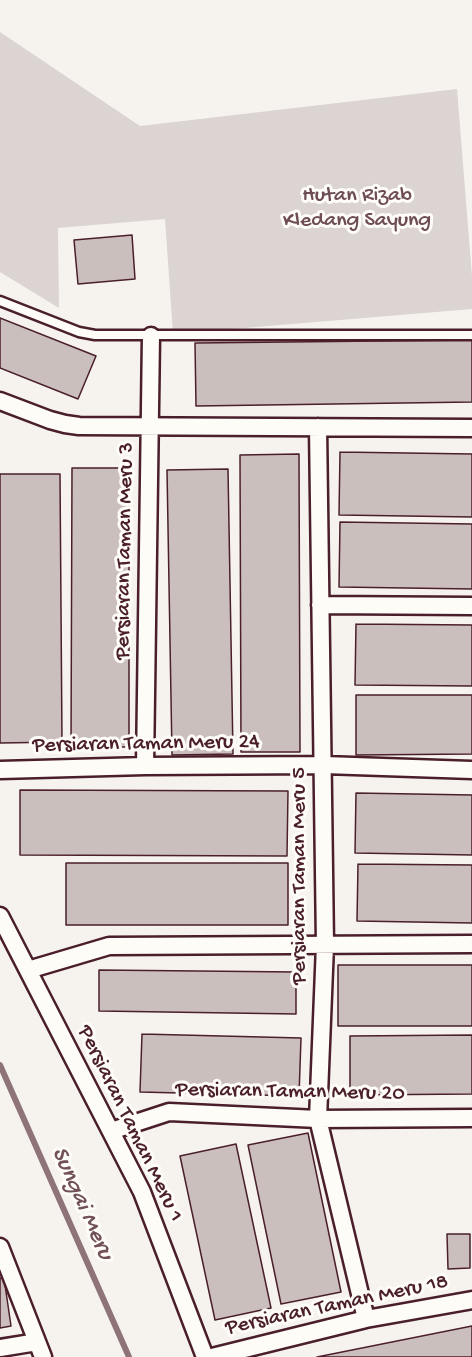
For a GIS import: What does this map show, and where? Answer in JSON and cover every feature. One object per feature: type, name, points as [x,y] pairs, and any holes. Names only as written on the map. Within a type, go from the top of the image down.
[{"type":"street","name":"Persiaran Taman Meru 3","points":[[145,766],[151,336]]},
{"type":"street","points":[[0,400],[50,420],[79,426],[472,428]]},
{"type":"street","name":"Persiaran Taman Meru 5","points":[[318,427],[325,945],[318,1119],[366,1319]]},
{"type":"street","points":[[320,605],[472,606]]},
{"type":"street","name":"Persiaran Taman Meru 24","points":[[0,770],[324,765],[472,770]]},
{"type":"street","name":"Persiaran Taman Meru 1","points":[[0,916],[142,1192],[205,1357]]},
{"type":"street","points":[[27,970],[109,946],[472,944]]},
{"type":"street","name":"Persiaran Taman Meru 20","points":[[111,1131],[169,1112],[318,1119],[472,1118]]},
{"type":"street","points":[[0,1248],[40,1350],[0,1348]]},
{"type":"street","name":"Persiaran Taman Meru 18","points":[[212,1357],[366,1319],[472,1299]]},
{"type":"lane","points":[[0,301],[79,332],[95,335],[472,335]]},
{"type":"green space","name":"Hutan Rizab Kledang Sayung","points":[[0,32],[140,126],[457,89],[472,276],[472,309],[173,334],[165,219],[58,228],[59,308],[0,272]]},
{"type":"building","points":[[132,235],[135,279],[78,284],[74,240]]},
{"type":"building","points":[[0,318],[96,356],[78,399],[0,368]]},
{"type":"building","points":[[472,340],[472,402],[196,406],[195,343]]},
{"type":"building","points":[[340,452],[472,454],[472,517],[339,515]]},
{"type":"building","points":[[299,454],[300,752],[241,752],[240,455]]},
{"type":"building","points":[[72,468],[129,468],[129,747],[71,747]]},
{"type":"building","points":[[228,469],[233,754],[172,755],[167,470]]},
{"type":"building","points":[[0,474],[60,474],[62,742],[0,743]]},
{"type":"building","points":[[340,522],[472,524],[472,589],[339,587]]},
{"type":"building","points":[[356,624],[472,625],[472,686],[355,685]]},
{"type":"building","points":[[356,695],[472,695],[472,754],[356,755]]},
{"type":"building","points":[[20,790],[288,791],[287,856],[20,855]]},
{"type":"building","points":[[356,793],[472,795],[472,855],[355,853]]},
{"type":"building","points":[[66,863],[288,863],[288,925],[66,925]]},
{"type":"building","points":[[358,864],[472,865],[472,923],[357,921]]},
{"type":"building","points":[[338,965],[472,965],[472,1026],[338,1026]]},
{"type":"building","points":[[99,970],[296,972],[296,1014],[99,1011]]},
{"type":"building","points":[[142,1034],[301,1038],[299,1096],[140,1092]]},
{"type":"building","points":[[472,1035],[472,1094],[350,1095],[350,1036]]},
{"type":"building","points":[[308,1133],[341,1292],[281,1304],[248,1145]]},
{"type":"building","points":[[236,1144],[271,1308],[215,1320],[180,1156]]},
{"type":"building","points":[[447,1234],[470,1234],[470,1268],[448,1269]]},
{"type":"building","points":[[0,1278],[4,1278],[11,1326],[0,1328]]},
{"type":"building","points":[[472,1326],[472,1357],[317,1357]]},
{"type":"waterway","name":"Sungai Meru","points":[[0,1065],[129,1357]]}]
